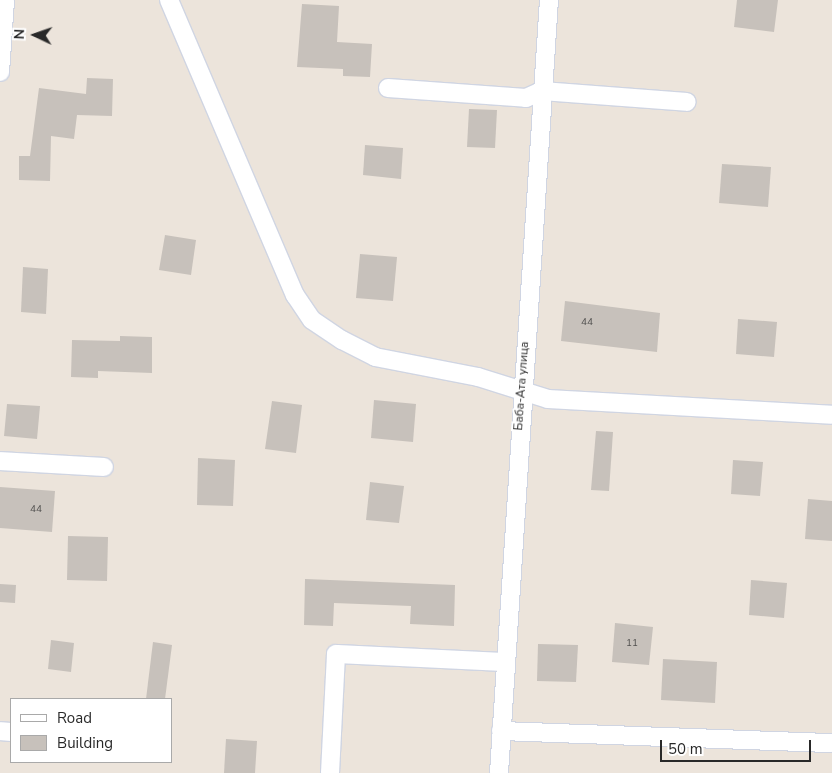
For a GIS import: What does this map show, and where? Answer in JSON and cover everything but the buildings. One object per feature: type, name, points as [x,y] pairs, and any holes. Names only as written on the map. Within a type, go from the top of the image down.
[{"type":"street","points":[[0,72],[5,0]]},
{"type":"street","points":[[169,0],[294,295],[312,320],[375,357],[478,377],[548,399],[832,415]]},
{"type":"street","name":"Баба-Ата улица","points":[[498,773],[549,0]]},
{"type":"street","points":[[388,88],[526,98],[542,91],[687,102]]},
{"type":"street","points":[[0,461],[104,467]]},
{"type":"street","points":[[330,773],[336,654],[505,662]]},
{"type":"street","points":[[501,732],[832,743]]}]
